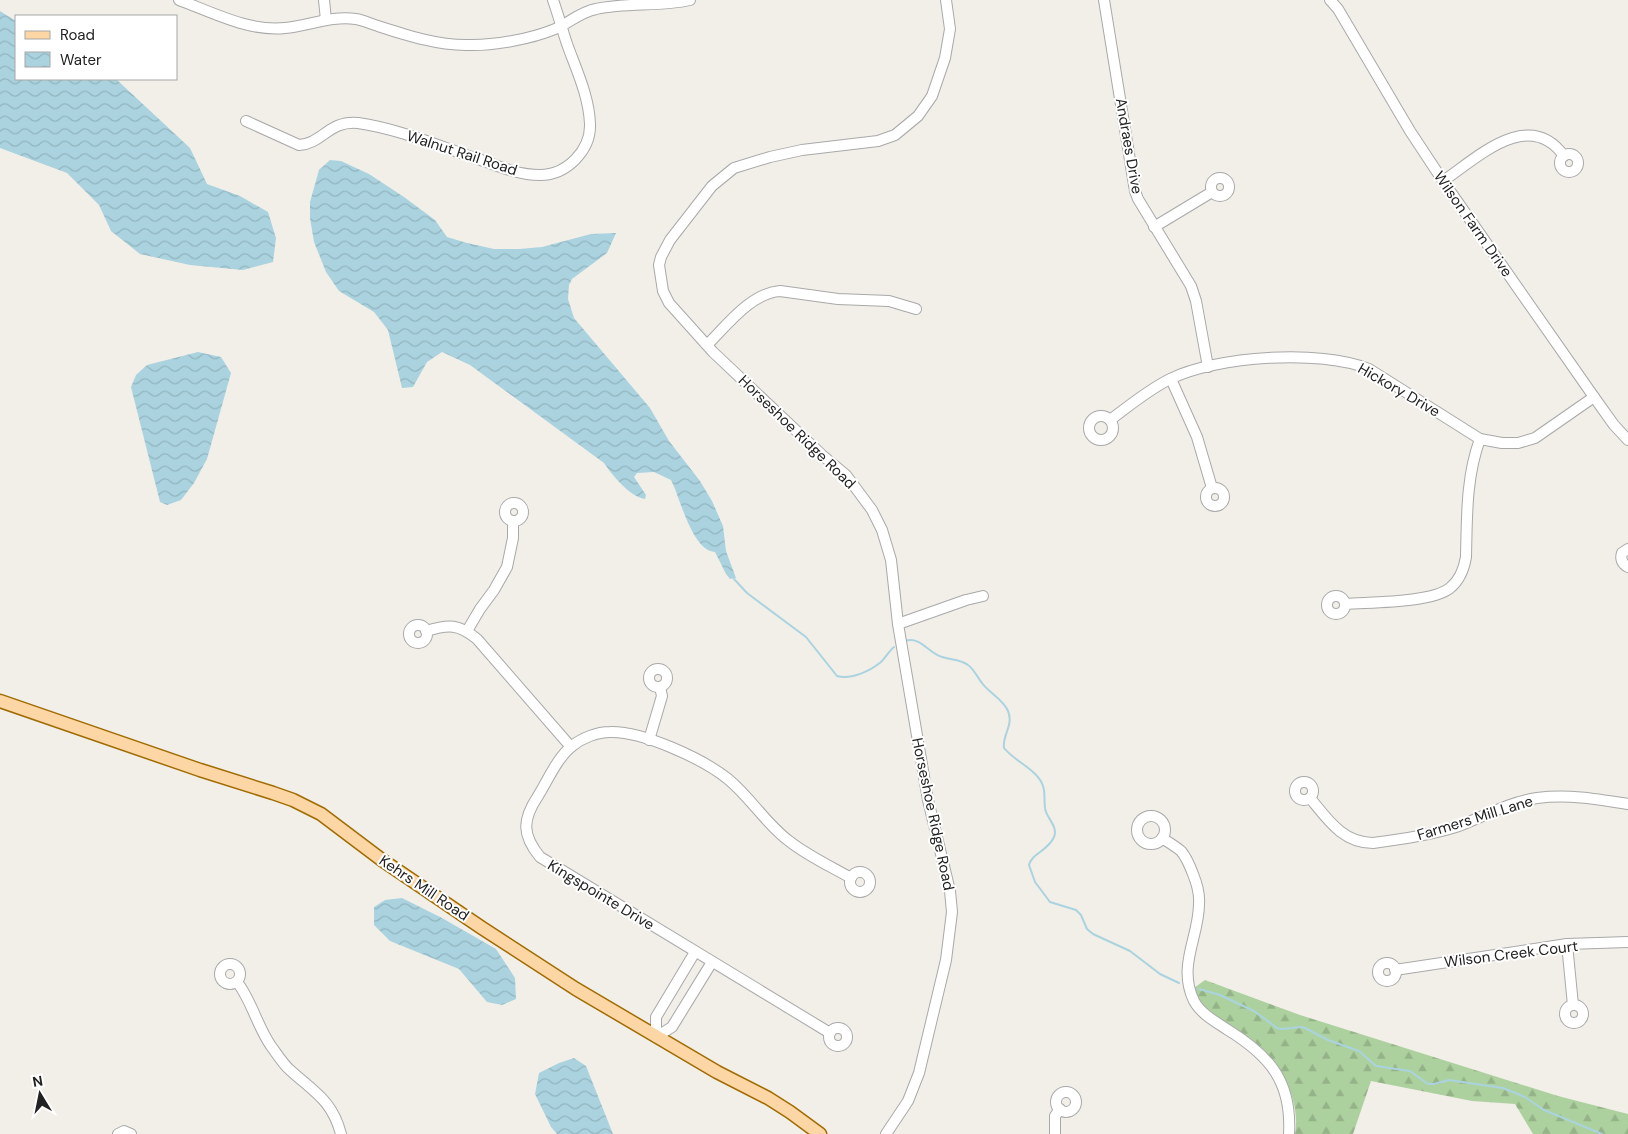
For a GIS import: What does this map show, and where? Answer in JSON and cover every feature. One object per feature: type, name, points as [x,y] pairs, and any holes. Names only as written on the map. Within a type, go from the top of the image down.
[{"type":"main road","name":"Kehrs Mill Road","points":[[0,701],[293,800],[321,814],[382,860],[576,989],[656,1038],[768,1098],[820,1134]]},
{"type":"street","points":[[180,0],[256,26],[284,28],[326,20],[356,19],[410,36],[466,45],[511,40],[548,32],[574,17],[595,9],[673,4],[690,0]]},
{"type":"street","points":[[324,0],[326,20]]},
{"type":"street","name":"Walnut Rail Road","points":[[246,121],[299,144],[309,144],[334,126],[354,123],[373,126],[395,131],[518,173],[541,175],[556,172],[569,166],[579,155],[590,136],[590,122],[587,101],[553,0]]},
{"type":"street","name":"Horseshoe Ridge Road","points":[[886,1134],[908,1101],[919,1073],[946,960],[952,912],[950,891],[928,800],[898,624],[891,560],[882,530],[872,510],[846,475],[822,455],[707,345],[669,303],[663,291],[659,266],[661,257],[670,240],[712,186],[734,168],[764,158],[802,150],[878,142],[896,135],[918,116],[932,96],[946,58],[950,29],[946,0]]},
{"type":"street","name":"Andraes Drive","points":[[1104,0],[1135,191],[1154,227],[1191,286],[1196,301],[1208,367]]},
{"type":"street","name":"Wilson Farm Drive","points":[[1330,0],[1338,9],[1410,131],[1443,182],[1614,425],[1628,440]]},
{"type":"street","points":[[1443,182],[1502,141],[1520,135],[1544,138],[1556,146],[1564,156]]},
{"type":"street","points":[[1154,227],[1212,192]]},
{"type":"street","points":[[707,345],[750,303],[760,296],[780,290],[838,299],[889,301],[916,308]]},
{"type":"street","name":"Hickory Drive","points":[[1110,420],[1147,393],[1171,379],[1208,367],[1265,358],[1330,359],[1356,364],[1369,369],[1480,439],[1510,444],[1535,438],[1594,397]]},
{"type":"street","points":[[1171,379],[1196,437],[1212,488]]},
{"type":"street","points":[[1346,604],[1431,597],[1450,588],[1457,581],[1466,558],[1468,486],[1480,439]]},
{"type":"street","points":[[467,631],[507,567],[514,522]]},
{"type":"street","points":[[1628,549],[1621,556],[1622,562],[1628,567]]},
{"type":"street","points":[[898,624],[966,600],[983,596]]},
{"type":"street","points":[[426,631],[449,626],[460,627],[467,631],[477,639],[571,747]]},
{"type":"street","points":[[648,740],[662,696],[660,687]]},
{"type":"street","name":"Kingspointe Drive","points":[[830,1033],[551,865],[540,857],[530,845],[526,822],[530,809],[571,747],[596,734],[610,732],[637,736],[669,746],[716,771],[730,781],[788,841],[851,878]]},
{"type":"street","name":"Farmers Mill Lane","points":[[1310,798],[1342,834],[1361,842],[1373,844],[1444,830],[1461,825],[1496,809],[1536,798],[1575,796],[1628,804]]},
{"type":"street","points":[[1162,838],[1179,849],[1188,861],[1198,887],[1199,911],[1188,964],[1189,986],[1192,996],[1200,1010],[1258,1051],[1273,1066],[1288,1102],[1289,1134]]},
{"type":"street","name":"Wilson Creek Court","points":[[1395,970],[1567,944],[1628,942]]},
{"type":"street","points":[[1567,944],[1573,1005]]},
{"type":"street","points":[[656,1038],[656,1017],[695,952]]},
{"type":"street","points":[[656,1038],[672,1027],[712,962]]},
{"type":"street","points":[[237,982],[243,990],[257,1022],[271,1046],[288,1068],[324,1098],[336,1116],[341,1134]]},
{"type":"street","points":[[1055,1134],[1055,1116],[1060,1109]]},
{"type":"street","points":[[118,1134],[124,1131],[131,1134]]},
{"type":"green space","points":[[1205,980],[1300,1015],[1558,1096],[1628,1114],[1628,1134],[1533,1134],[1515,1104],[1472,1101],[1371,1081],[1353,1134],[1295,1134],[1295,1109],[1292,1096],[1281,1072],[1265,1051],[1256,1043],[1221,1021],[1202,1003],[1194,988]]},
{"type":"water","points":[[0,11],[15,20],[15,80],[117,80],[190,148],[207,184],[240,196],[268,212],[276,238],[273,262],[243,270],[190,265],[140,254],[111,231],[99,205],[67,173],[0,148]]},
{"type":"water","points":[[330,160],[341,161],[369,174],[435,220],[447,237],[467,243],[494,249],[519,249],[542,247],[591,234],[616,233],[607,253],[572,279],[569,285],[568,299],[574,318],[650,408],[669,441],[700,481],[712,501],[723,526],[726,551],[736,578],[730,579],[715,552],[707,549],[700,543],[693,533],[671,480],[654,472],[637,473],[634,477],[646,495],[645,499],[633,494],[627,490],[604,463],[470,365],[442,352],[427,362],[413,387],[402,388],[388,330],[374,312],[339,291],[326,272],[314,242],[310,218],[310,202],[319,170]]},
{"type":"water","points":[[198,352],[221,357],[231,373],[207,459],[194,483],[181,500],[167,505],[160,502],[131,387],[136,375],[147,365]]},
{"type":"water","points":[[402,898],[496,949],[515,978],[516,999],[502,1005],[487,1002],[459,969],[390,941],[374,925],[374,907],[385,900]]},
{"type":"water","points":[[574,1058],[586,1066],[613,1134],[557,1134],[551,1127],[535,1094],[539,1073]]},
{"type":"waterway","points":[[734,579],[747,593],[806,637],[837,676],[854,676],[871,669],[881,662],[894,647]]},
{"type":"waterway","points":[[905,641],[916,641],[937,655],[968,665],[985,687],[1006,707],[1010,721],[1004,748],[1040,780],[1044,789],[1046,812],[1055,830],[1051,842],[1033,858],[1029,865],[1035,882],[1050,902],[1076,910],[1081,915],[1087,929],[1093,934],[1130,951],[1160,974],[1179,983]]},
{"type":"waterway","points":[[1199,989],[1220,995],[1254,1011],[1277,1028],[1305,1028],[1328,1040],[1359,1051],[1376,1066],[1410,1071],[1428,1084],[1449,1080],[1503,1088],[1525,1097],[1544,1110],[1602,1134]]}]
